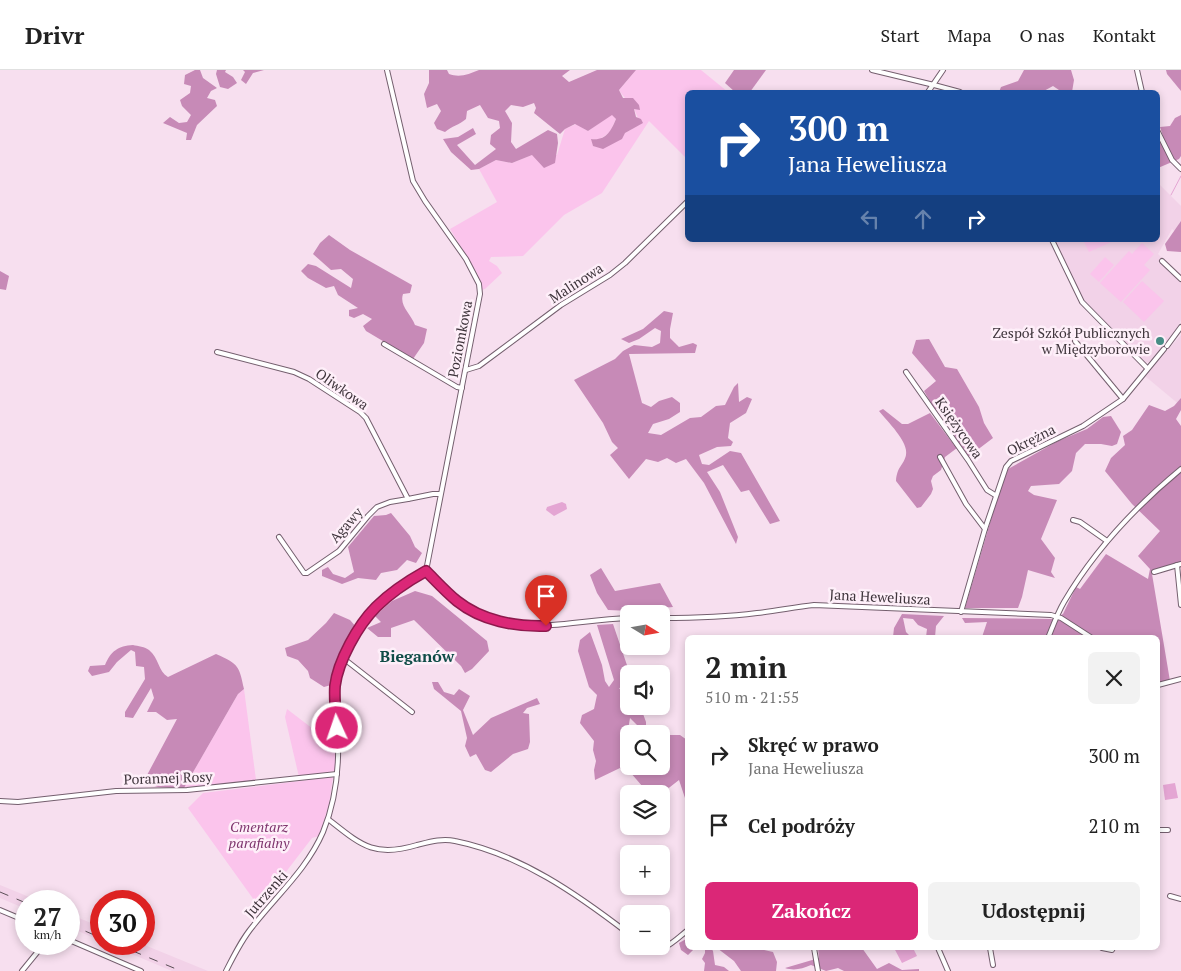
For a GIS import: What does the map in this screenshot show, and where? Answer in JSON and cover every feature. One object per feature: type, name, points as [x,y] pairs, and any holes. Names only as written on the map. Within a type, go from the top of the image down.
[{"type":"street","name":"Poziomkowa","points":[[387,70],[413,181],[466,259],[479,284],[480,304],[440,494],[426,571]]},
{"type":"street","points":[[872,70],[954,90]]},
{"type":"street","points":[[930,90],[943,70]]},
{"type":"street","points":[[1137,70],[1142,90]]},
{"type":"street","points":[[1160,136],[1172,160],[1181,169]]},
{"type":"street","name":"Malinowa","points":[[466,370],[478,366],[561,305],[610,275],[625,263],[685,204]]},
{"type":"street","points":[[1053,242],[1082,302],[1147,368]]},
{"type":"street","points":[[1162,261],[1181,279]]},
{"type":"street","name":"Okrężna","points":[[961,612],[995,495],[1006,467],[1011,461],[1083,426],[1123,399],[1181,327]]},
{"type":"street","points":[[1075,341],[1123,399]]},
{"type":"street","points":[[384,344],[457,387],[462,388]]},
{"type":"street","name":"Oliwkowa","points":[[217,352],[294,372],[309,379],[360,412],[366,418],[408,499]]},
{"type":"street","name":"Księżycowa","points":[[906,372],[987,490],[995,495]]},
{"type":"street","points":[[940,457],[966,504],[985,529]]},
{"type":"street","points":[[1049,635],[1076,582],[1107,541],[1133,511],[1181,469]]},
{"type":"street","points":[[408,499],[440,494]]},
{"type":"street","name":"Agawy","points":[[279,537],[304,573],[307,573],[339,551],[368,516],[378,507],[390,502],[408,499]]},
{"type":"street","points":[[1073,520],[1080,522],[1107,541]]},
{"type":"street","points":[[1154,572],[1179,564],[1181,605]]},
{"type":"street","points":[[426,571],[458,602],[477,612],[508,623],[546,626],[620,619]]},
{"type":"street","name":"Jutrzenki","points":[[226,971],[249,931],[294,880],[308,861],[328,819],[337,774],[338,742],[335,688],[344,658],[363,624],[376,607],[399,588],[426,571]]},
{"type":"street","name":"Jana Heweliusza","points":[[670,618],[698,618],[757,613],[814,605],[1057,617],[1087,635]]},
{"type":"street","points":[[344,658],[412,712]]},
{"type":"street","points":[[1160,683],[1162,681],[1181,679]]},
{"type":"street","name":"Porannej Rosy","points":[[0,801],[18,802],[116,791],[166,792],[195,790],[337,774]]},
{"type":"street","points":[[328,819],[365,845],[383,851],[396,851],[427,842],[450,840],[469,844],[507,857],[563,887],[620,928]]},
{"type":"street","points":[[1160,830],[1168,830]]},
{"type":"street","points":[[1170,896],[1181,899]]},
{"type":"street","points":[[0,910],[15,917]]},
{"type":"street","points":[[670,943],[685,932]]},
{"type":"street","points":[[80,945],[141,971]]},
{"type":"street","points":[[814,950],[818,971]]},
{"type":"street","points":[[939,950],[948,971]]},
{"type":"street","points":[[990,950],[994,966]]},
{"type":"street","points":[[22,971],[35,955]]},
{"type":"shaded area","points":[[195,70],[200,70],[203,78],[217,88],[211,91],[207,98],[215,100],[217,106],[197,125],[191,140],[186,140],[187,133],[163,123],[170,117],[179,123],[187,122],[191,115],[182,106],[180,100],[190,93],[191,86],[184,84],[185,75]]},
{"type":"shaded area","points":[[217,70],[226,70],[225,72],[233,77],[237,83],[228,89],[220,87],[216,74]]},
{"type":"shaded area","points":[[243,70],[264,70],[253,73],[246,84],[241,80],[245,72]]},
{"type":"shaded area","points":[[429,70],[447,70],[449,74],[461,76],[479,70],[570,70],[562,76],[569,82],[597,70],[636,70],[619,90],[623,98],[633,98],[639,105],[640,110],[634,109],[636,117],[641,119],[643,123],[625,133],[622,139],[603,149],[593,146],[591,139],[601,138],[607,134],[616,119],[612,115],[588,131],[575,124],[560,134],[534,113],[536,108],[534,103],[523,107],[511,105],[505,111],[512,123],[511,142],[516,149],[548,130],[557,134],[558,143],[555,163],[544,168],[532,155],[512,163],[496,160],[479,169],[471,170],[451,152],[443,139],[458,137],[473,128],[476,134],[457,145],[475,165],[496,149],[490,144],[491,135],[500,128],[499,121],[488,118],[480,105],[467,111],[466,119],[445,132],[437,129],[434,123],[441,111],[437,104],[427,108],[424,94],[429,83]]},
{"type":"shaded area","points":[[734,70],[766,70],[751,90],[733,90],[725,83]]},
{"type":"shaded area","points":[[1024,70],[1071,70],[1074,80],[1072,90],[1059,90],[1053,86],[1046,90],[1000,90],[1001,87],[1018,81]]},
{"type":"shaded area","points":[[1166,70],[1181,70],[1181,91],[1167,74]]},
{"type":"shaded area","points":[[1181,115],[1181,156],[1179,159],[1160,167],[1160,136],[1163,136],[1160,127],[1170,126],[1175,118]]},
{"type":"shaded area","points":[[1160,185],[1181,206],[1181,226],[1177,233],[1172,229],[1158,254],[1162,258],[1158,263],[1164,265],[1181,281],[1181,320],[1176,331],[1149,362],[1145,363],[1083,299],[1056,242],[1160,242]]},
{"type":"shaded area","points":[[1181,221],[1181,252],[1167,251],[1165,244]]},
{"type":"shaded area","points":[[329,235],[350,250],[412,285],[410,293],[403,294],[403,302],[415,325],[427,329],[424,343],[413,359],[366,331],[363,326],[372,319],[363,314],[354,318],[349,316],[349,310],[358,308],[338,295],[334,286],[326,288],[308,278],[301,271],[308,264],[316,266],[351,288],[353,279],[341,269],[331,270],[313,254],[320,243]]},
{"type":"shaded area","points":[[0,271],[9,276],[6,290],[0,289]]},
{"type":"shaded area","points":[[664,311],[673,313],[670,338],[679,347],[693,343],[697,345],[695,353],[629,354],[642,403],[651,407],[659,401],[672,397],[680,403],[680,412],[669,419],[653,424],[648,433],[661,435],[690,418],[701,417],[716,406],[725,405],[738,383],[739,402],[747,397],[752,399],[746,413],[730,423],[728,438],[733,442],[731,446],[717,447],[699,455],[702,464],[709,465],[730,451],[741,453],[780,521],[770,524],[749,490],[741,492],[723,465],[707,472],[720,492],[738,537],[736,544],[704,483],[686,459],[676,463],[667,458],[658,462],[646,459],[629,479],[610,455],[618,448],[612,442],[603,423],[574,380],[615,359],[623,351],[634,345],[652,347],[660,343],[661,331],[655,328],[639,339],[629,343],[621,339],[643,329]]},
{"type":"shaded area","points":[[1181,335],[1181,406],[1145,376]]},
{"type":"shaded area","points":[[929,339],[945,367],[957,369],[979,407],[984,423],[993,438],[968,457],[961,445],[945,457],[941,470],[933,476],[931,481],[933,489],[931,494],[921,507],[917,508],[896,481],[906,455],[904,444],[897,432],[879,411],[883,409],[902,424],[908,424],[930,413],[954,445],[958,442],[948,423],[953,413],[947,400],[935,410],[924,391],[936,381],[912,353],[916,340]]},
{"type":"shaded area","points":[[1181,398],[1181,410],[1176,419],[1181,426],[1181,562],[1152,574],[1170,681],[1160,684],[1160,635],[983,635],[987,622],[965,623],[962,618],[1053,619],[1063,614],[1076,587],[1080,589],[1106,554],[1148,579],[1150,569],[1138,556],[1160,531],[1132,504],[1105,471],[1111,458],[1125,445],[1123,436],[1132,430],[1149,405],[1165,411],[1174,406]]},
{"type":"shaded area","points":[[1111,416],[1121,432],[1117,444],[1112,446],[1085,444],[1076,453],[1072,471],[1059,484],[1031,486],[1028,491],[1034,495],[1057,500],[1041,539],[1055,558],[1051,572],[1055,578],[1028,570],[1018,608],[965,608],[997,499],[1008,469],[1058,441],[1087,429],[1103,417]]},
{"type":"shaded area","points":[[562,502],[566,504],[567,509],[554,516],[546,510],[547,507]]},
{"type":"shaded area","points":[[391,513],[410,536],[415,547],[422,553],[416,563],[407,560],[397,570],[381,573],[376,580],[358,578],[342,584],[322,576],[322,570],[328,567],[333,574],[345,578],[354,572],[348,547],[374,516]]},
{"type":"shaded area","points":[[601,568],[615,591],[660,583],[673,607],[670,607],[670,605],[620,605],[620,611],[608,610],[597,593],[590,575]]},
{"type":"shaded area","points":[[415,591],[432,596],[487,641],[489,651],[472,669],[465,673],[461,666],[414,620],[391,628],[391,637],[378,637],[367,628],[381,622],[375,616],[392,601]]},
{"type":"shaded area","points":[[334,613],[350,620],[357,628],[340,655],[331,685],[324,687],[310,678],[308,671],[298,660],[287,656],[285,648],[308,640]]},
{"type":"shaded area","points":[[902,614],[944,616],[936,626],[935,635],[926,635],[927,629],[918,625],[913,619],[903,618],[906,632],[909,635],[893,635],[894,628]]},
{"type":"shaded area","points":[[613,624],[620,645],[620,655],[624,655],[627,665],[620,665],[620,715],[643,715],[646,725],[637,725],[630,718],[629,725],[620,725],[620,768],[595,780],[594,741],[580,723],[582,715],[594,709],[597,695],[589,687],[578,651],[580,640],[590,632],[602,665],[605,681],[609,687],[614,680],[597,625]]},
{"type":"shaded area","points":[[133,645],[149,650],[168,677],[216,654],[234,663],[241,675],[244,689],[238,694],[184,788],[158,787],[147,784],[146,777],[177,719],[167,720],[156,712],[147,712],[154,698],[151,688],[133,718],[125,717],[125,712],[145,679],[144,667],[136,666],[135,652],[131,650],[109,672],[92,676],[88,671],[90,666],[105,665],[110,656],[119,648]]},
{"type":"shaded area","points":[[432,682],[438,682],[444,692],[454,695],[459,689],[470,696],[463,710],[473,735],[491,718],[537,698],[540,704],[527,708],[523,713],[529,714],[530,742],[528,749],[513,754],[491,772],[485,770],[476,754],[470,757],[465,746],[467,738],[461,711],[434,689]]},
{"type":"shaded area","points":[[670,735],[680,735],[685,739],[685,798],[679,780],[670,787],[670,785],[641,785],[633,775],[670,775]]},
{"type":"shaded area","points":[[1175,783],[1178,798],[1165,800],[1163,785]]},
{"type":"shaded area","points":[[0,885],[15,891],[15,904],[0,898]]},
{"type":"shaded area","points":[[80,918],[90,923],[90,936],[80,932]]},
{"type":"shaded area","points":[[685,940],[685,950],[693,950],[688,955],[681,950],[679,943]]},
{"type":"shaded area","points":[[155,949],[208,971],[172,971],[134,955],[155,955]]},
{"type":"shaded area","points":[[705,950],[712,950],[715,965],[724,967],[729,971],[704,971],[705,963],[702,959]]},
{"type":"shaded area","points":[[720,950],[764,950],[773,952],[777,962],[776,971],[741,971],[734,961]]},
{"type":"shaded area","points":[[818,950],[863,950],[877,969],[889,963],[902,970],[919,969],[919,971],[844,971],[838,968],[826,971],[811,965],[798,969],[785,968],[819,958]]},
{"type":"shaded area","points":[[895,950],[914,950],[917,956],[902,963]]},
{"type":"green space","points":[[636,70],[701,70],[726,90],[685,90],[685,157],[649,121],[602,193],[564,215],[523,256],[491,257],[489,261],[497,266],[502,273],[482,290],[477,273],[450,229],[497,202],[479,169],[496,160],[512,163],[532,155],[557,155],[565,129],[576,124],[588,131],[612,114],[616,119],[610,132],[599,140],[592,139],[593,146],[625,133],[642,123],[632,106],[619,90]]},
{"type":"green space","points":[[1084,242],[1112,242],[1089,252]]},
{"type":"green space","points":[[1142,243],[1154,254],[1144,265],[1150,270],[1121,302],[1100,283],[1129,251],[1132,254]]},
{"type":"green space","points":[[1105,257],[1114,265],[1099,282],[1090,274]]},
{"type":"green space","points":[[1142,281],[1164,301],[1144,322],[1123,302]]},
{"type":"green space","points":[[244,689],[255,782],[184,788],[238,694]]},
{"type":"green space","points":[[287,709],[335,744],[335,771],[299,777],[285,717]]},
{"type":"green space","name":"Cmentarz parafialny","points":[[333,777],[329,805],[319,836],[312,838],[259,907],[188,808],[203,793]]},
{"type":"waterway","points":[[1171,195],[1181,176]]},
{"type":"railway","points":[[0,892],[15,898]]},
{"type":"railway","points":[[80,929],[90,933]]},
{"type":"railway","points":[[142,955],[181,971]]},
{"type":"place","name":"Zespół Szkół Publicznych w Międzyborowie","points":[[1160,341]]},
{"type":"district","name":"Bieganów","points":[[417,656]]},
{"type":"route","points":[[337,728],[335,688],[349,646],[376,607],[399,588],[426,571],[458,602],[477,612],[501,622],[515,625],[546,626]]}]
